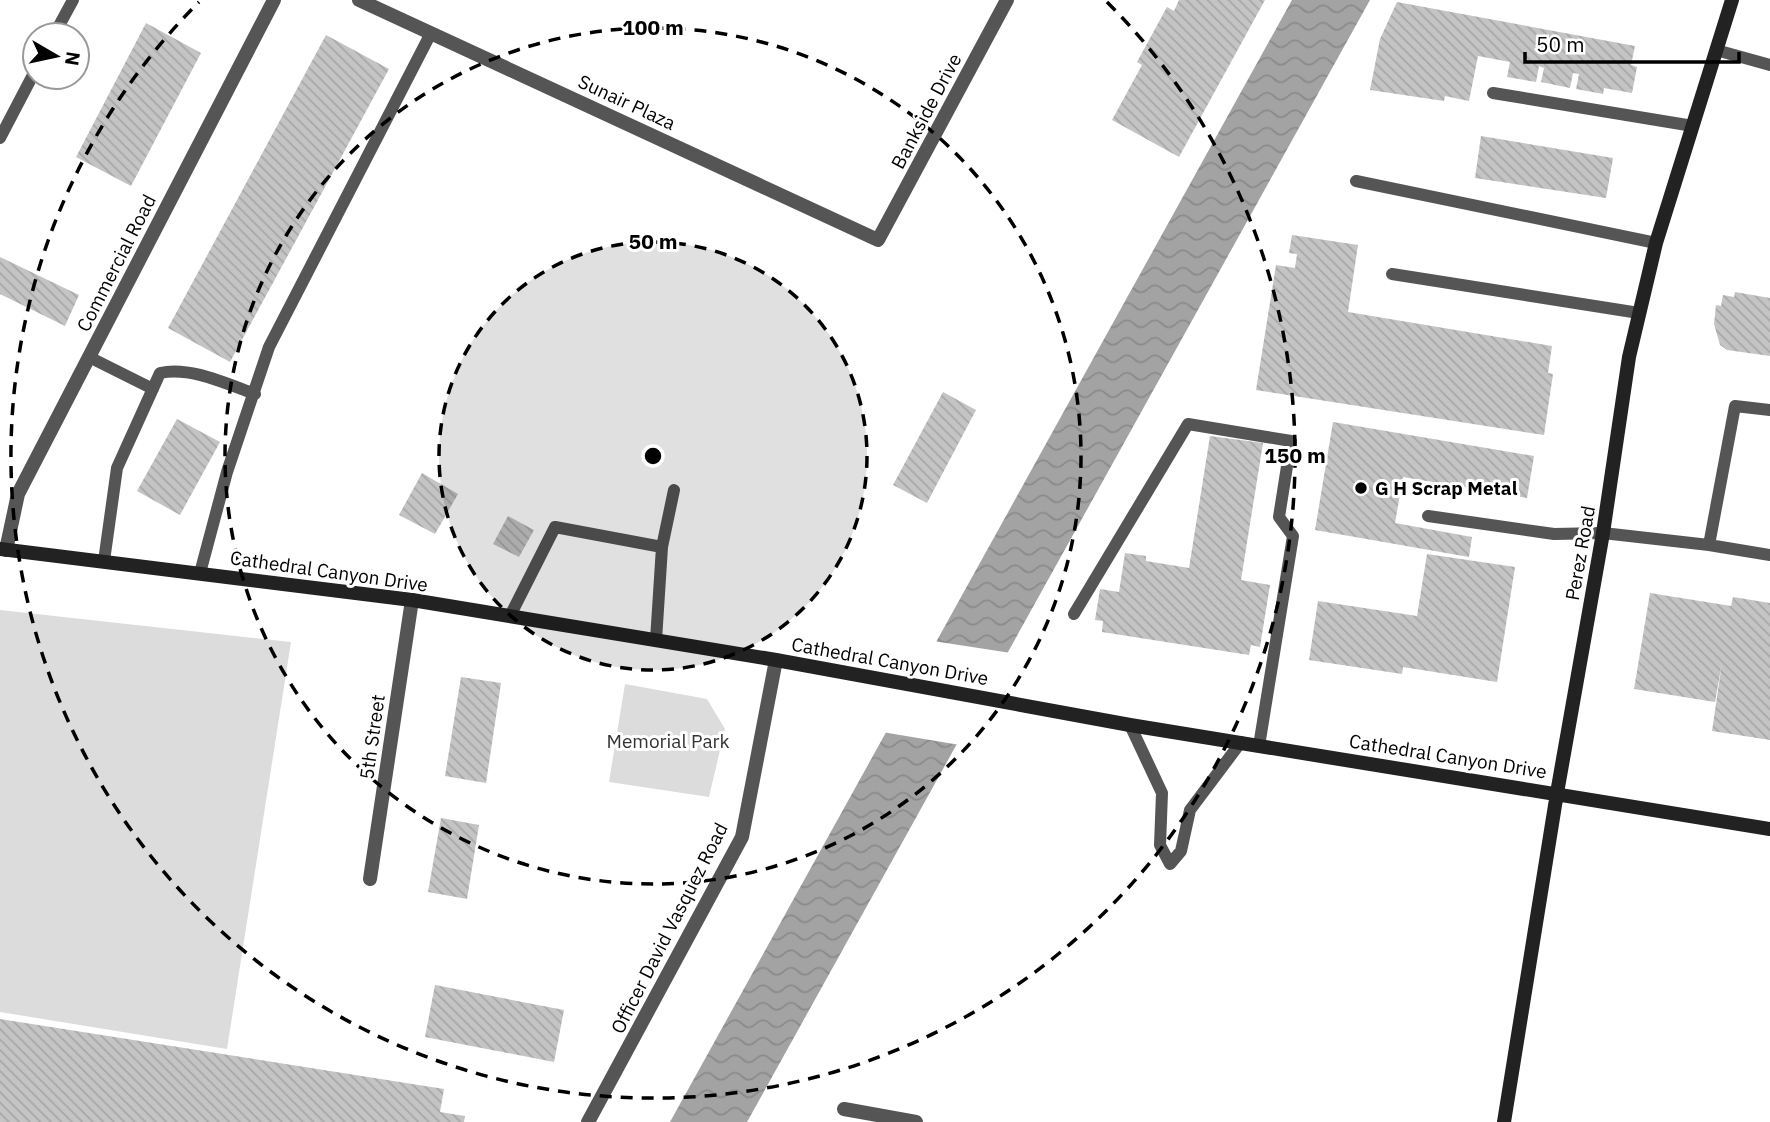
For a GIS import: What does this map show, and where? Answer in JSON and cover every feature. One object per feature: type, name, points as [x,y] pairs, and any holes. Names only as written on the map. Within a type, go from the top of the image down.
[{"type":"street","name":"Commercial Road","points":[[3,549],[18,494],[274,0]]},
{"type":"street","name":"Sunair Plaza","points":[[359,0],[878,240]]},
{"type":"street","name":"Bankside Drive","points":[[878,240],[1007,0]]},
{"type":"street","name":"Perez Road","points":[[1504,1122],[1557,793],[1603,533],[1629,357],[1656,243],[1732,0]]},
{"type":"street","name":"Cathedral Canyon Drive","points":[[3,549],[412,600],[776,660],[1130,725],[1770,830]]},
{"type":"street","name":"5th Street","points":[[370,879],[412,600]]},
{"type":"street","name":"Officer David Vasquez Road","points":[[588,1122],[742,837],[776,660]]},
{"type":"street","points":[[844,1109],[916,1122]]},
{"type":"lane","points":[[62,21],[73,0]]},
{"type":"lane","points":[[200,573],[227,472],[269,347],[431,33]]},
{"type":"lane","points":[[1716,50],[1770,65]]},
{"type":"lane","points":[[0,138],[25,91]]},
{"type":"lane","points":[[1493,93],[1693,126]]},
{"type":"lane","points":[[1356,181],[1656,243]]},
{"type":"lane","points":[[1392,274],[1639,313]]},
{"type":"lane","points":[[89,357],[153,389]]},
{"type":"lane","points":[[104,561],[117,468],[160,373],[170,371],[216,380],[255,394]]},
{"type":"lane","points":[[1709,545],[1735,406],[1770,410]]},
{"type":"lane","points":[[1074,614],[1188,424],[1291,441],[1279,517],[1293,536],[1259,746]]},
{"type":"lane","points":[[656,640],[662,547],[674,490]]},
{"type":"lane","points":[[1428,516],[1554,534],[1603,533],[1770,555]]},
{"type":"lane","points":[[509,617],[555,527],[662,547]]},
{"type":"lane","points":[[1130,725],[1162,793],[1160,845],[1170,864],[1181,851],[1190,810],[1241,742]]},
{"type":"green space","points":[[0,610],[291,642],[227,1049],[0,1012]]},
{"type":"green space","name":"Memorial Park","points":[[625,684],[707,699],[725,729],[709,797],[609,782]]},
{"type":"water","points":[[1292,0],[1370,0],[747,1122],[670,1122]]},
{"type":"pier","points":[[933,641],[1011,653],[960,745],[882,732]]},
{"type":"building","points":[[1179,0],[1265,0],[1179,157],[1112,120],[1142,65],[1137,62],[1167,7],[1174,11]]},
{"type":"building","points":[[1397,2],[1635,46],[1631,65],[1637,67],[1632,93],[1604,88],[1603,94],[1576,89],[1579,74],[1573,73],[1570,88],[1541,82],[1544,68],[1539,66],[1536,82],[1507,77],[1510,62],[1478,56],[1469,101],[1445,96],[1444,101],[1370,90],[1380,39]]},
{"type":"building","points":[[146,23],[201,53],[131,186],[76,157]]},
{"type":"building","points":[[326,35],[389,69],[230,362],[168,328]]},
{"type":"building","points":[[1481,136],[1613,158],[1606,198],[1475,178]]},
{"type":"building","points":[[1292,235],[1358,245],[1348,312],[1552,346],[1548,373],[1553,374],[1544,435],[1256,390],[1276,265],[1295,268],[1297,254],[1289,253]]},
{"type":"building","points":[[0,257],[79,295],[65,326],[0,294]]},
{"type":"building","points":[[1735,292],[1770,298],[1770,356],[1727,350],[1720,345],[1714,324],[1716,305],[1721,306],[1723,295],[1734,297]]},
{"type":"building","points":[[943,392],[976,410],[927,503],[893,485]]},
{"type":"building","points":[[177,419],[220,442],[180,515],[137,491]]},
{"type":"building","name":"G H Scrap Metal","points":[[1333,422],[1534,456],[1527,498],[1403,477],[1395,523],[1472,537],[1469,557],[1315,530]]},
{"type":"building","points":[[1210,436],[1263,443],[1241,580],[1270,585],[1260,647],[1251,645],[1249,655],[1102,632],[1103,621],[1095,620],[1100,589],[1119,592],[1125,553],[1146,556],[1146,561],[1189,568]]},
{"type":"building","points":[[422,473],[458,494],[435,534],[399,515]]},
{"type":"building","points":[[508,516],[534,530],[519,557],[493,544]]},
{"type":"building","points":[[1427,554],[1515,567],[1497,682],[1403,667],[1402,674],[1309,660],[1318,601],[1417,616]]},
{"type":"building","points":[[1650,593],[1731,606],[1733,597],[1770,603],[1770,740],[1712,731],[1722,663],[1715,702],[1634,689]]},
{"type":"building","points":[[461,677],[501,683],[486,783],[445,776]]},
{"type":"building","points":[[441,818],[479,825],[467,899],[428,892]]},
{"type":"building","points":[[435,985],[564,1010],[554,1062],[425,1037]]},
{"type":"building","points":[[0,1019],[444,1089],[440,1112],[465,1116],[464,1122],[0,1122]]},
{"type":"place","name":"G H Scrap Metal","points":[[1361,488]]}]
